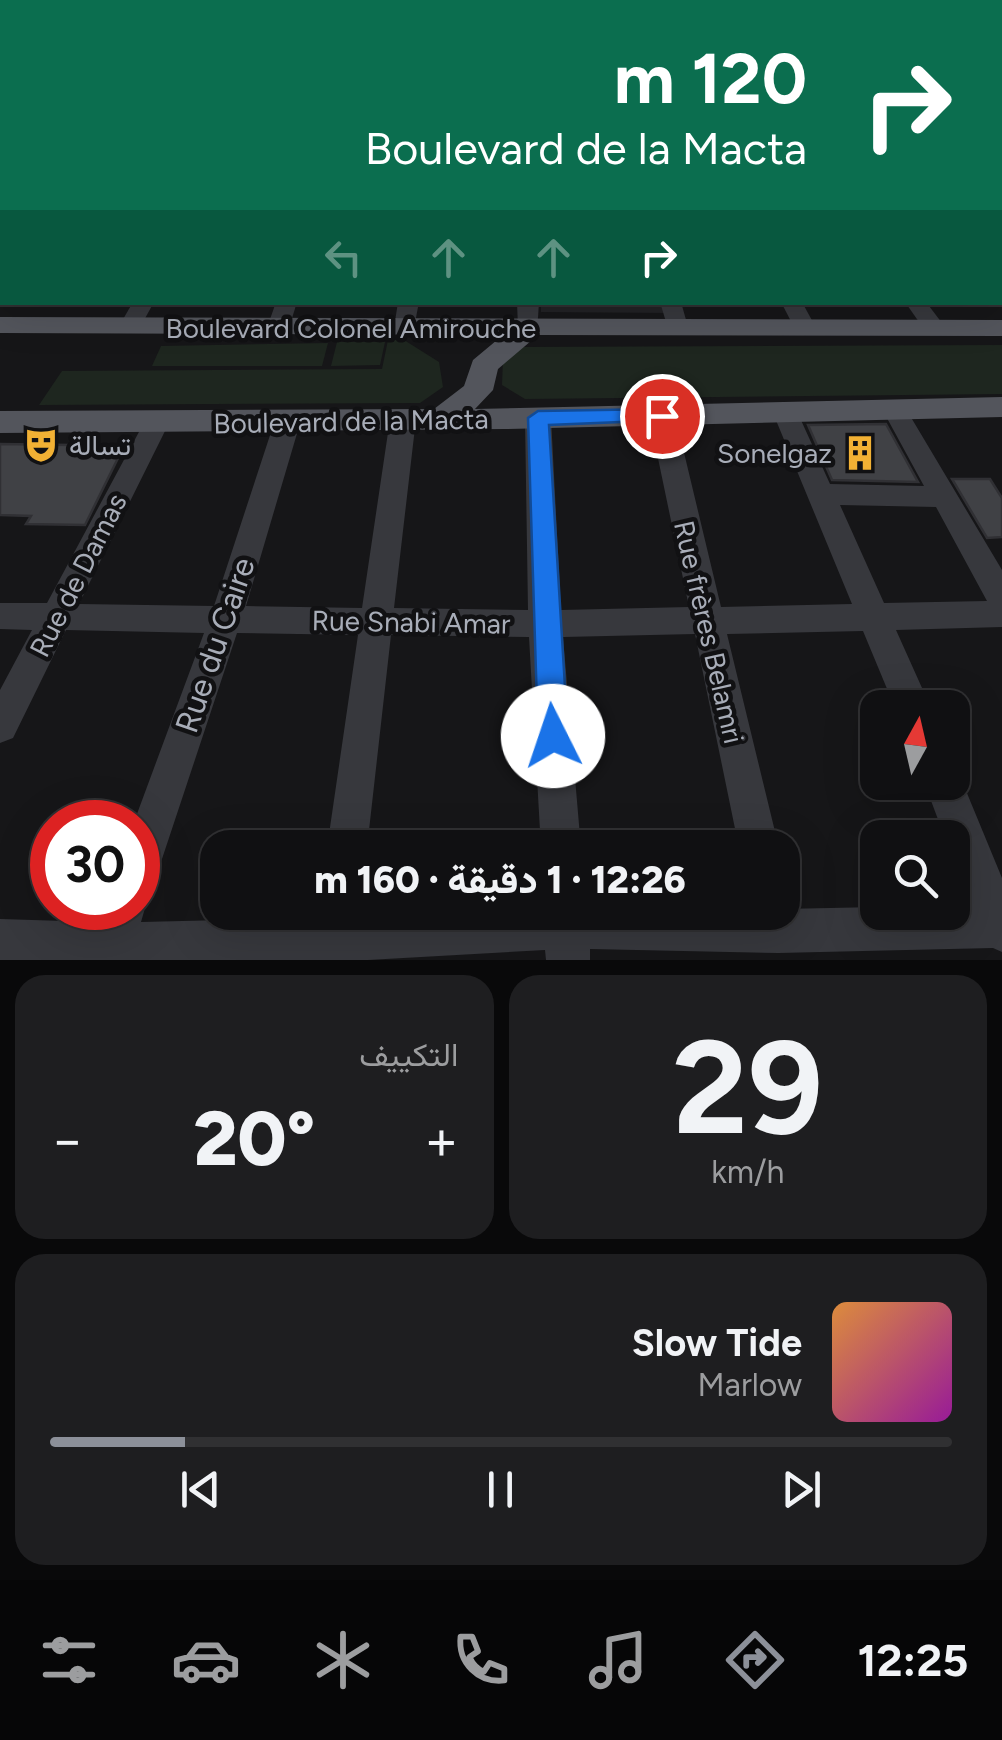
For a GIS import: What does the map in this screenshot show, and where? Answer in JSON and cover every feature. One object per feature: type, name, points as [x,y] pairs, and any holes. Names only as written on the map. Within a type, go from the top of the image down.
[{"type":"main road","name":"Boulevard Colonel Amirouche","points":[[0,326],[129,328],[283,315],[407,319],[798,314],[934,328],[1002,328]]},
{"type":"main road","points":[[442,419],[481,378],[528,315]]},
{"type":"main road","points":[[407,319],[481,378],[522,419]]},
{"type":"main road","name":"Boulevard de la Macta","points":[[0,422],[522,419],[1002,408]]},
{"type":"street","points":[[129,328],[142,305]]},
{"type":"street","points":[[917,305],[934,328]]},
{"type":"street","points":[[894,409],[1002,598]]},
{"type":"street","points":[[786,413],[906,690]]},
{"type":"street","name":"Rue frères Belamri","points":[[662,416],[754,830]]},
{"type":"street","points":[[350,830],[403,419]]},
{"type":"street","points":[[522,419],[545,624],[560,830]]},
{"type":"street","name":"Rue du Caire","points":[[160,806],[225,621],[288,420]]},
{"type":"street","name":"Rue de Damas","points":[[0,726],[156,423]]},
{"type":"street","points":[[822,494],[944,497]]},
{"type":"street","name":"Rue Snabi Amar","points":[[0,616],[545,624],[705,619],[878,620],[1002,614]]},
{"type":"street","points":[[160,928],[334,938],[567,933],[779,935],[1001,927],[950,800]]},
{"type":"street","points":[[0,940],[84,930]]},
{"type":"shaded area","points":[[541,305],[665,305],[668,313],[541,312]]},
{"type":"shaded area","points":[[388,340],[404,340],[439,362],[443,387],[420,403],[39,405],[62,371],[382,369]]},
{"type":"shaded area","points":[[337,342],[385,342],[380,365],[331,366]]},
{"type":"shaded area","points":[[328,343],[322,366],[152,366],[161,346]]},
{"type":"shaded area","points":[[1002,345],[1002,394],[525,399],[502,385],[503,359],[522,347]]},
{"type":"building","name":"Sonelgaz","points":[[886,424],[918,482],[832,480],[808,425]]},
{"type":"building","points":[[0,444],[124,446],[85,525],[26,524],[31,516],[0,515]]},
{"type":"building","points":[[952,479],[990,479],[1002,498],[1002,537],[987,538]]},
{"type":"place","name":"تسالة","points":[[41,445]]},
{"type":"place","name":"Sonelgaz","points":[[860,453]]},
{"type":"route","points":[[553,736],[538,418],[662,416]]}]
